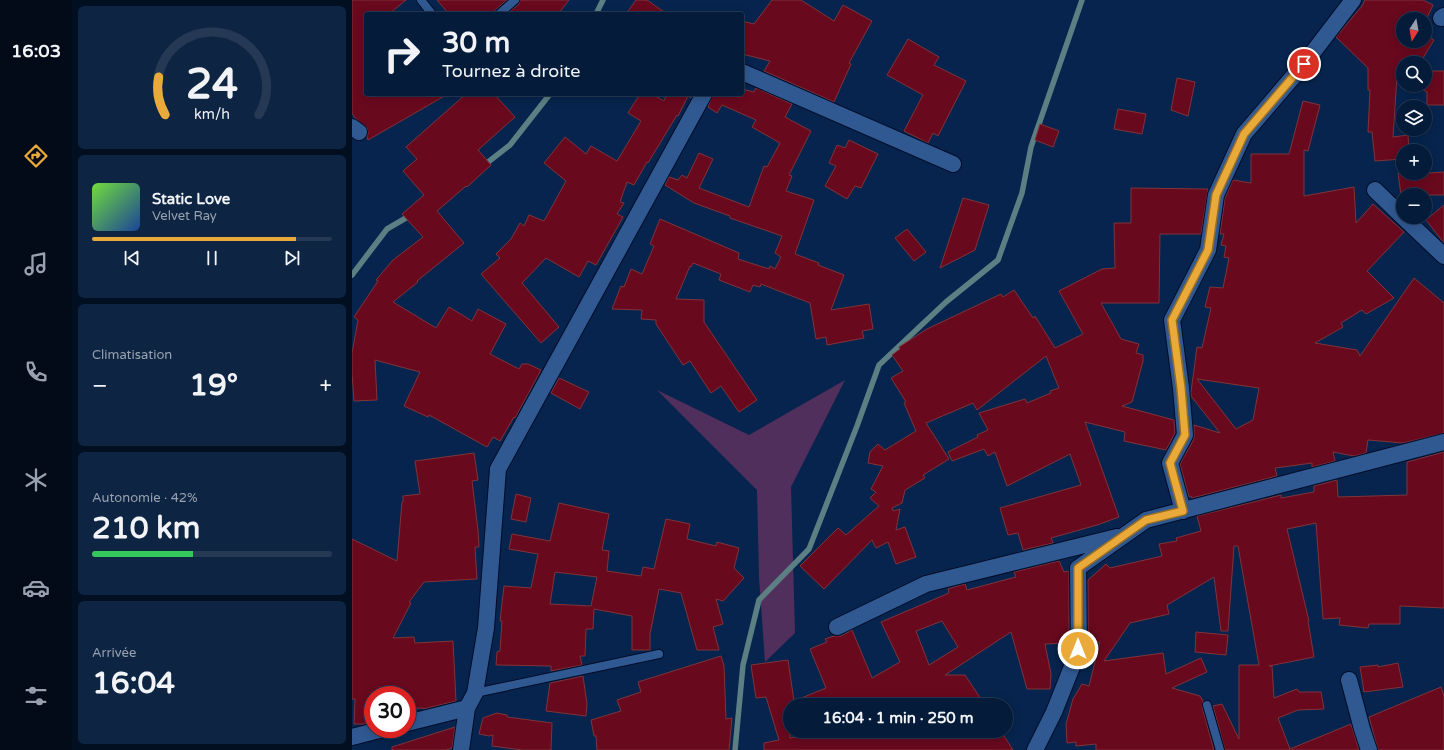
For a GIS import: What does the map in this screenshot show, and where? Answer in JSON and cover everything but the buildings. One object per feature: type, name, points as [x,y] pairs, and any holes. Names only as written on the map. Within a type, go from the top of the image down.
[{"type":"street","points":[[1183,511],[1170,463],[1185,435],[1181,388],[1172,320],[1208,250],[1216,195],[1244,134],[1304,64],[1353,0]]},
{"type":"street","points":[[744,73],[953,164]]},
{"type":"street","points":[[460,750],[467,708],[475,693],[486,628],[498,469],[703,96]]},
{"type":"street","points":[[1375,190],[1396,210]]},
{"type":"street","points":[[1410,224],[1444,256]]},
{"type":"street","points":[[1035,750],[1054,712],[1078,649],[1078,568],[1146,520],[1444,442]]},
{"type":"street","points":[[837,627],[926,584],[1126,534]]},
{"type":"street","points":[[1349,680],[1368,750]]},
{"type":"street","points":[[416,721],[467,708]]},
{"type":"street","points":[[352,737],[364,734]]},
{"type":"lane","points":[[421,0],[430,12]]},
{"type":"lane","points":[[501,12],[515,0]]},
{"type":"lane","points":[[475,693],[659,654]]},
{"type":"lane","points":[[1207,705],[1220,750]]},
{"type":"shaded area","points":[[845,380],[791,487],[795,633],[765,662],[759,577],[757,490],[657,390],[749,435]]},
{"type":"waterway","points":[[597,12],[603,0]]},
{"type":"waterway","points":[[735,750],[743,665],[759,600],[809,549],[879,365],[946,302],[998,260],[1022,193],[1031,147],[1082,0]]},
{"type":"waterway","points":[[483,166],[510,145],[548,96]]},
{"type":"waterway","points":[[352,275],[387,229],[411,215]]},
{"type":"route","points":[[1078,649],[1078,568],[1146,520],[1183,511],[1170,463],[1185,435],[1181,388],[1172,320],[1208,250],[1216,195],[1244,134],[1304,64]]}]
